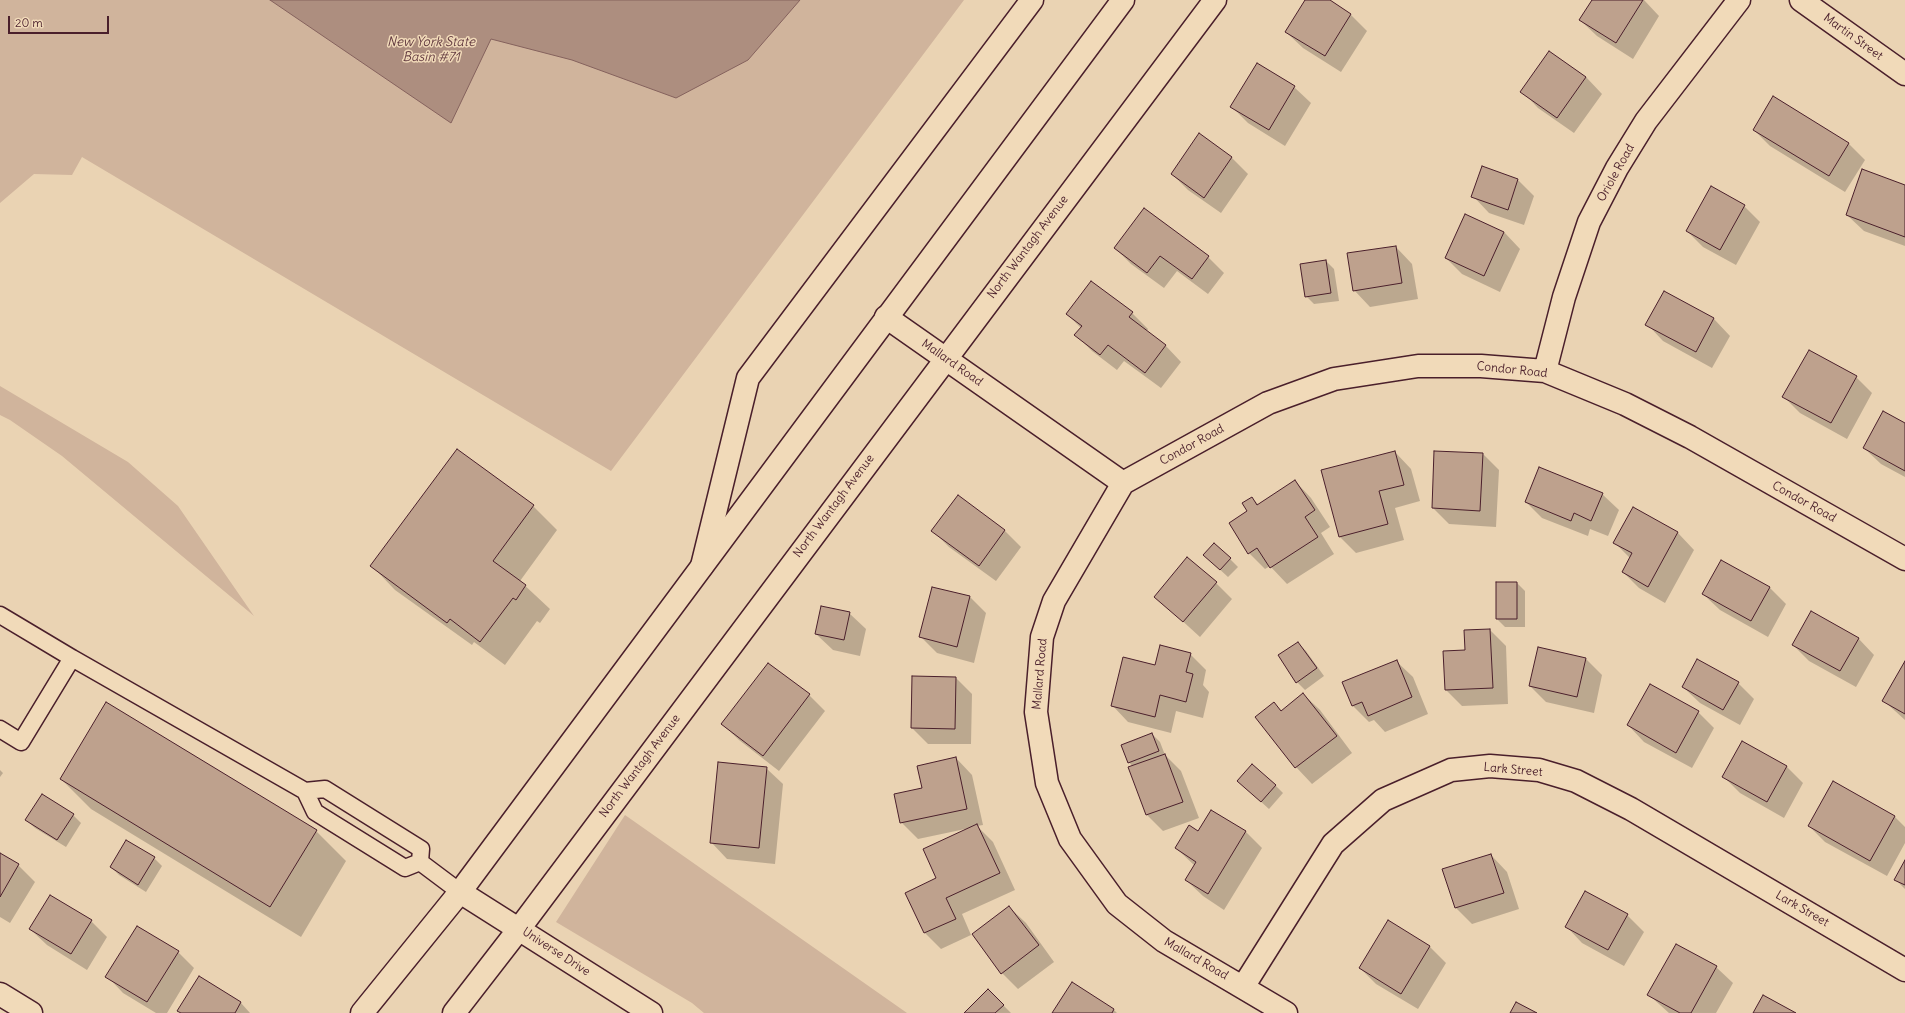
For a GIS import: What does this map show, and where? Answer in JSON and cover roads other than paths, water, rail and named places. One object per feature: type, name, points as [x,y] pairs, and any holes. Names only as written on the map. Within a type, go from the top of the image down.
[{"type":"street","points":[[702,566],[748,378],[1032,0]]},
{"type":"street","points":[[362,1013],[460,892],[1123,0]]},
{"type":"street","name":"North Wantagh Avenue","points":[[454,1013],[519,929],[945,358],[1215,0]]},
{"type":"street","name":"Oriole Road","points":[[1545,371],[1564,297],[1589,222],[1618,168],[1646,121],[1739,0]]},
{"type":"street","name":"Martin Street","points":[[1801,0],[1905,74]]},
{"type":"street","name":"Mallard Road","points":[[886,317],[1123,484],[1054,601],[1042,637],[1036,712],[1047,783],[1070,839],[1117,904],[1164,941],[1286,1013]]},
{"type":"street","name":"Condor Road","points":[[1123,484],[1268,404],[1334,379],[1418,366],[1482,366],[1545,371],[1624,404],[1690,437],[1905,559]]},
{"type":"street","name":"Lark Street","points":[[1243,987],[1333,844],[1383,800],[1451,770],[1490,766],[1539,770],[1576,781],[1631,809],[1905,970]]},
{"type":"street","name":"Universe Drive","points":[[460,892],[651,1013]]},
{"type":"street","points":[[0,994],[31,1013]]},
{"type":"lane","points":[[0,615],[72,658],[306,791],[325,789],[421,849],[420,862]]},
{"type":"lane","points":[[0,729],[22,742],[72,658]]},
{"type":"lane","points":[[306,791],[315,812],[405,868],[420,862]]},
{"type":"lane","points":[[420,862],[460,892]]},
{"type":"water","name":"New York State Basin #71","points":[[270,0],[800,0],[748,60],[676,98],[572,60],[491,39],[451,123]]}]
